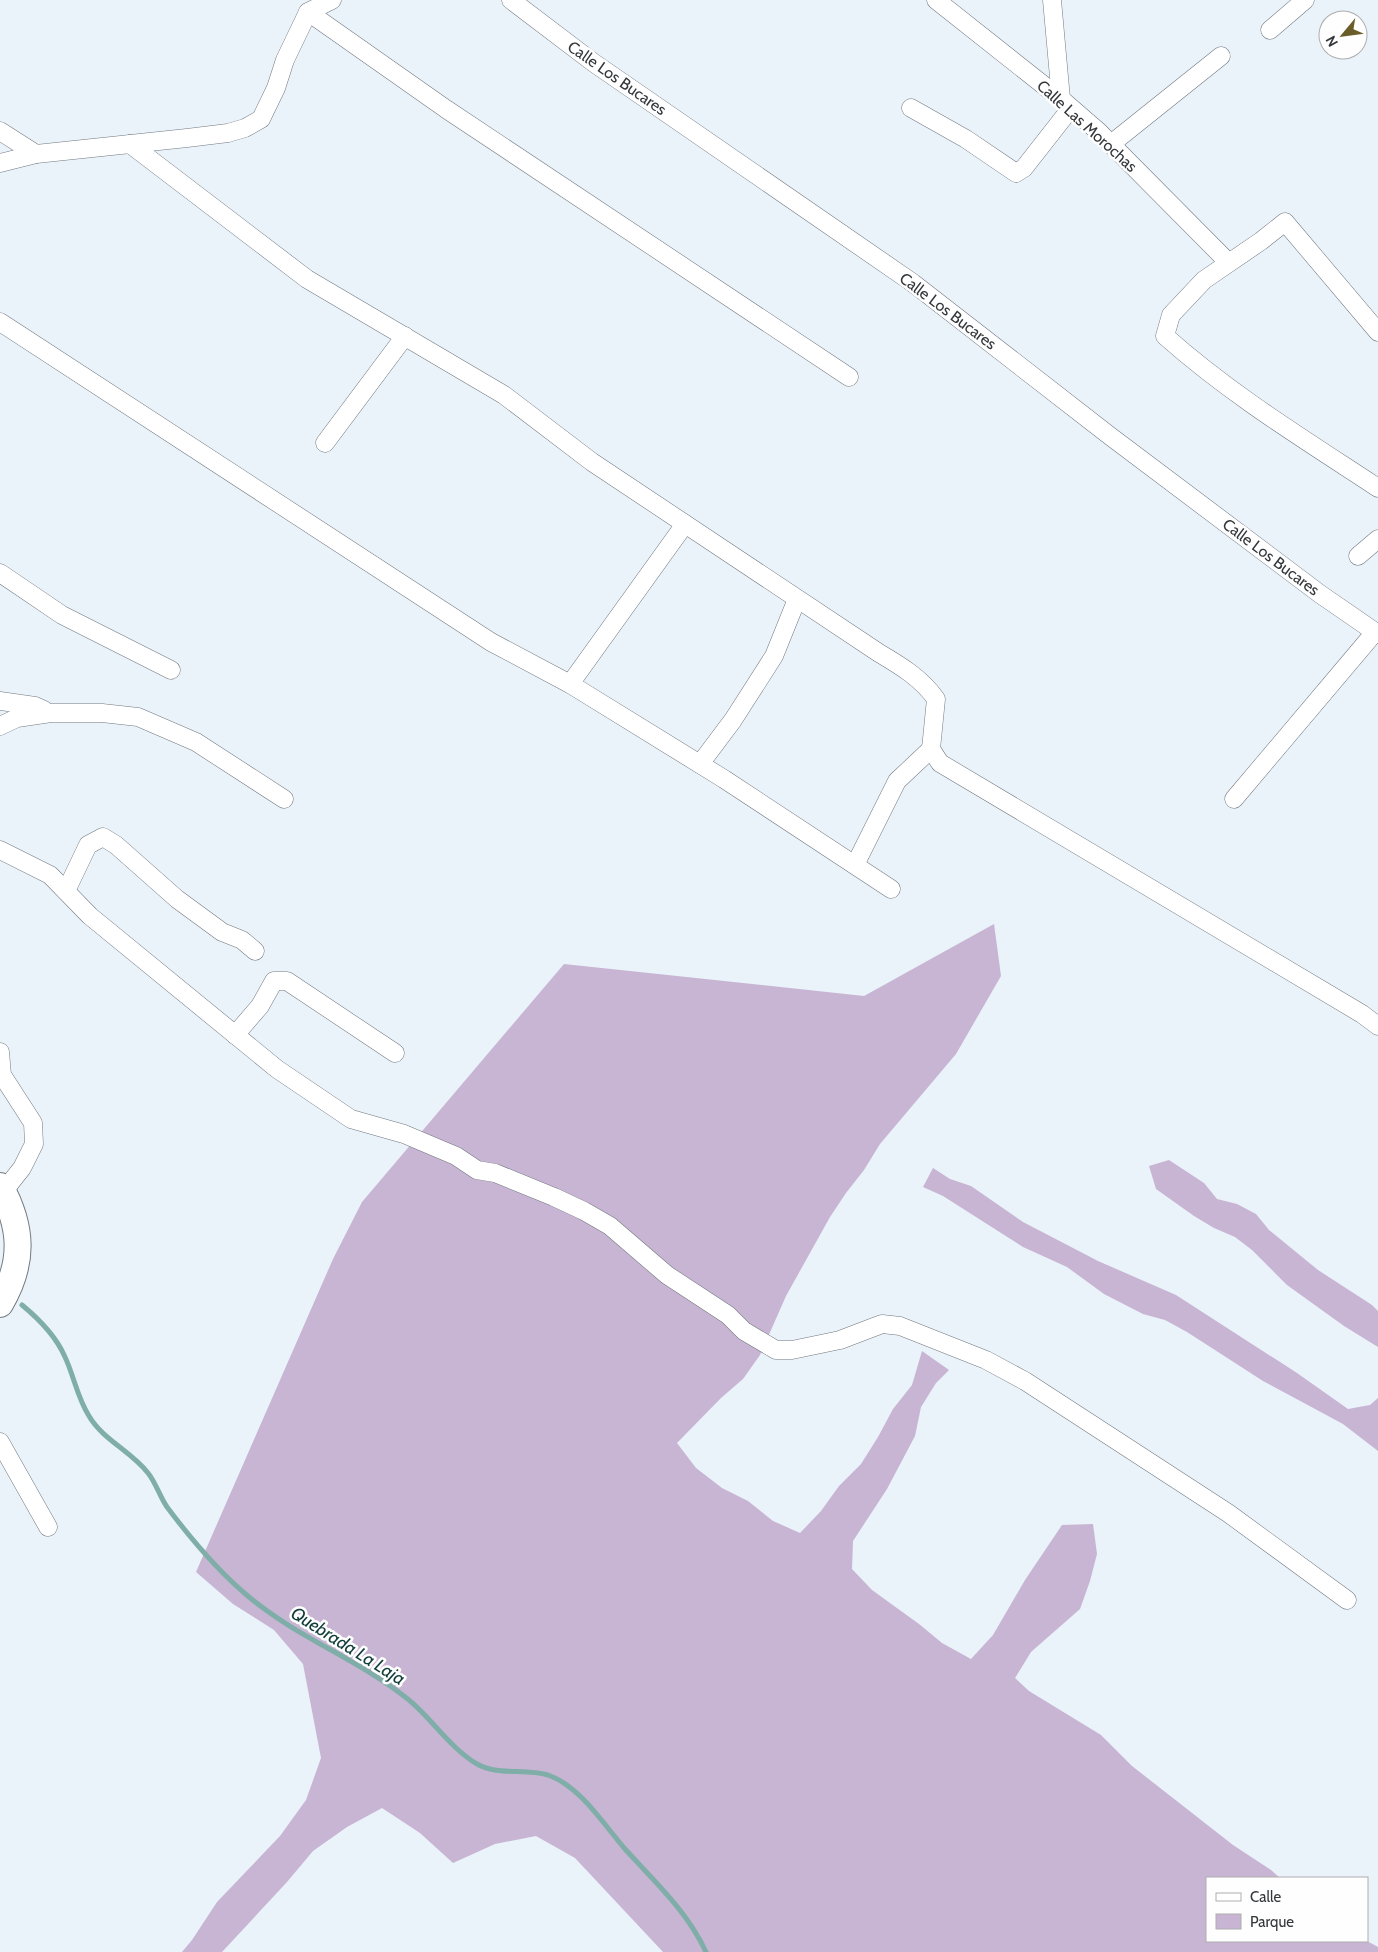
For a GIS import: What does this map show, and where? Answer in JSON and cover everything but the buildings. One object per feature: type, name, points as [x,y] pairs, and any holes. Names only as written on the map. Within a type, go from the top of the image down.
[{"type":"highway","points":[[0,1304],[12,1282],[19,1252],[15,1217],[2,1189]]},
{"type":"street","points":[[0,164],[36,154],[228,133],[245,128],[261,119],[276,88],[285,60],[308,12],[332,0]]},
{"type":"street","name":"Calle Los Bucares","points":[[511,0],[594,63],[913,283],[1110,436],[1320,594],[1377,633]]},
{"type":"street","name":"Calle Las Morochas","points":[[936,0],[1066,103],[1111,144],[1228,262]]},
{"type":"street","points":[[911,108],[966,139],[1016,173],[1024,168],[1066,103],[1052,0]]},
{"type":"street","points":[[1270,30],[1305,0]]},
{"type":"street","points":[[308,12],[446,109],[850,377]]},
{"type":"street","points":[[1111,144],[1221,56]]},
{"type":"street","points":[[0,131],[36,154]]},
{"type":"street","points":[[130,144],[307,279],[504,395],[592,462],[907,670],[928,688],[936,699],[931,749],[940,763],[1346,1004],[1378,1026]]},
{"type":"street","points":[[1378,332],[1285,222],[1204,280],[1171,315],[1165,336],[1206,371],[1292,432],[1378,488]]},
{"type":"street","points":[[0,322],[491,642],[570,684],[700,764],[891,888]]},
{"type":"street","points":[[325,443],[405,336]]},
{"type":"street","points":[[570,684],[684,524]]},
{"type":"street","points":[[1358,556],[1378,539]]},
{"type":"street","points":[[0,573],[62,614],[171,670]]},
{"type":"street","points":[[700,764],[733,720],[774,656],[796,598]]},
{"type":"street","points":[[1234,799],[1377,633]]},
{"type":"street","points":[[0,701],[35,706],[51,713]]},
{"type":"street","points":[[0,726],[16,718],[51,713],[102,713],[138,717],[196,742],[284,799]]},
{"type":"street","points":[[855,865],[897,781],[931,749]]},
{"type":"street","points":[[66,891],[88,844],[102,836],[116,845],[176,899],[222,932],[242,940],[255,951]]},
{"type":"street","points":[[0,850],[50,875],[90,916],[277,1069],[351,1119],[404,1134],[456,1156],[478,1170],[494,1173],[554,1197],[610,1226],[667,1275],[728,1315],[744,1331],[776,1350],[792,1350],[840,1340],[882,1324],[900,1326],[986,1360],[1026,1381],[1228,1513],[1347,1600]]},
{"type":"street","points":[[236,1035],[260,1006],[274,981],[286,980],[395,1053]]},
{"type":"street","points":[[0,1052],[2,1075],[33,1123],[34,1137],[34,1144],[22,1168],[2,1189]]},
{"type":"street","points":[[0,1442],[48,1527]]},
{"type":"green space","points":[[994,924],[1001,976],[956,1054],[880,1144],[830,1217],[786,1296],[760,1355],[743,1379],[721,1398],[677,1443],[696,1468],[722,1488],[748,1501],[773,1521],[800,1533],[821,1511],[839,1486],[861,1464],[893,1409],[912,1385],[922,1351],[949,1370],[936,1383],[921,1407],[915,1436],[887,1489],[853,1541],[852,1569],[872,1590],[942,1643],[971,1659],[993,1635],[1025,1580],[1062,1525],[1093,1524],[1097,1554],[1080,1609],[1031,1652],[1015,1678],[1029,1691],[1101,1735],[1132,1766],[1233,1845],[1279,1877],[1206,1877],[1206,1942],[1368,1942],[1378,1947],[1378,1952],[663,1952],[575,1858],[536,1836],[495,1844],[453,1863],[420,1833],[382,1808],[347,1827],[313,1851],[222,1952],[182,1952],[217,1902],[280,1836],[306,1800],[321,1758],[303,1664],[274,1630],[233,1604],[196,1572],[333,1259],[362,1202],[564,964],[864,996]]},
{"type":"green space","points":[[1169,1160],[1204,1183],[1217,1199],[1237,1204],[1256,1214],[1269,1230],[1318,1270],[1372,1305],[1378,1311],[1378,1347],[1344,1326],[1287,1285],[1252,1250],[1235,1237],[1214,1228],[1194,1216],[1156,1189],[1149,1166]]},
{"type":"green space","points":[[933,1168],[950,1179],[971,1186],[1023,1222],[1098,1261],[1176,1295],[1297,1373],[1348,1409],[1370,1405],[1378,1398],[1378,1451],[1343,1424],[1263,1381],[1187,1332],[1165,1320],[1143,1314],[1104,1294],[1067,1267],[1023,1247],[943,1196],[923,1187]]},
{"type":"waterway","name":"Quebrada La Laja","points":[[22,1305],[41,1322],[57,1342],[68,1364],[81,1401],[95,1424],[109,1439],[134,1458],[148,1473],[176,1519],[227,1577],[268,1612],[370,1673],[409,1700],[450,1742],[477,1764],[494,1770],[548,1775],[560,1780],[571,1788],[591,1807],[625,1849],[670,1897],[690,1923],[706,1952]]}]
